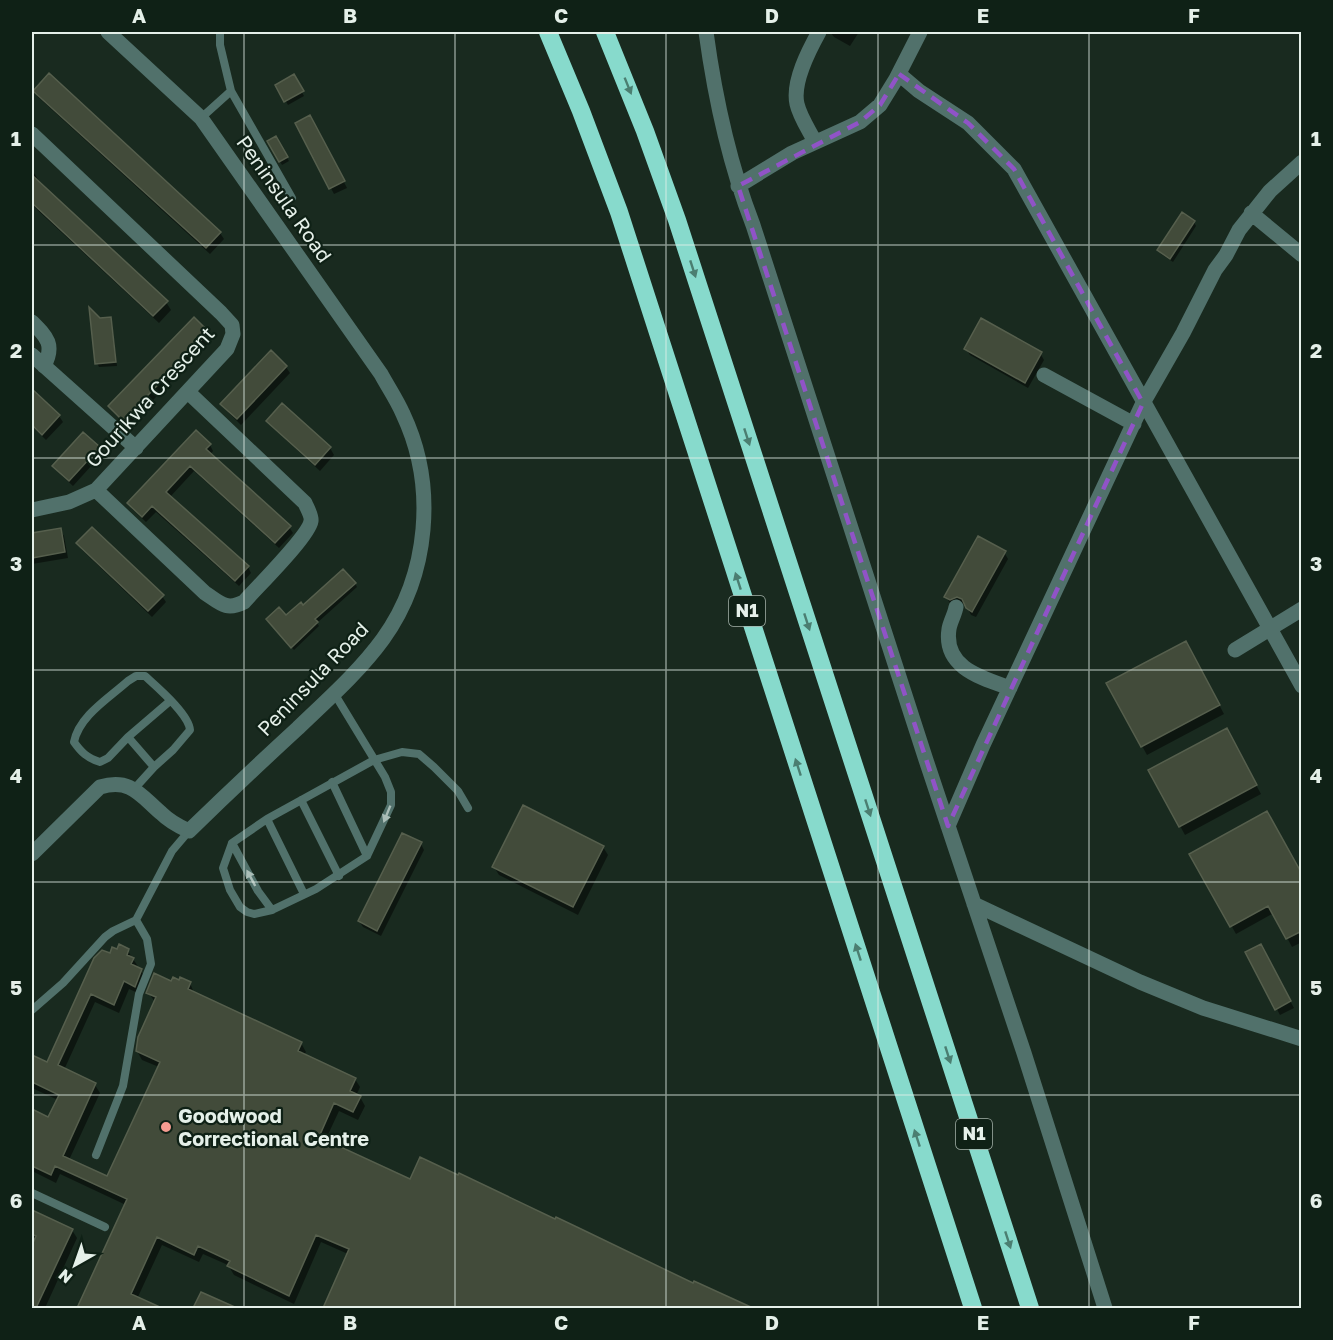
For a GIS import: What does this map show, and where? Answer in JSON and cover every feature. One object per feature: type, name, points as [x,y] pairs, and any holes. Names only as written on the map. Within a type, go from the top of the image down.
[{"type":"highway","name":"N1","points":[[548,32],[617,206],[935,1194],[974,1308]]},
{"type":"highway","name":"N1","points":[[605,32],[645,130],[677,220],[1017,1269],[1032,1308]]},
{"type":"highway","points":[[935,1194],[968,1308]]},
{"type":"street","name":"Peninsula Road","points":[[108,32],[201,118],[381,374],[404,414],[422,482],[424,519],[419,558],[407,595],[383,639],[334,693],[189,831]]},
{"type":"street","points":[[705,32],[713,86],[738,186],[753,225],[1024,1053],[1105,1308]]},
{"type":"street","points":[[815,142],[796,102],[798,79],[807,52],[819,32]]},
{"type":"street","points":[[738,186],[792,153],[860,122],[880,105],[920,32]]},
{"type":"street","points":[[899,74],[919,91],[968,123],[1014,169],[1302,686]]},
{"type":"street","name":"Gourikwa Crescent","points":[[32,134],[232,325],[233,334],[227,349],[96,490],[69,502],[32,510]]},
{"type":"street","points":[[948,826],[983,745],[1143,403],[1239,230],[1270,191],[1302,162]]},
{"type":"street","points":[[1251,213],[1302,255]]},
{"type":"street","points":[[32,322],[46,336],[49,344],[50,355],[44,366]]},
{"type":"street","points":[[32,355],[136,448]]},
{"type":"street","points":[[1044,375],[1134,424]]},
{"type":"street","points":[[96,490],[206,593],[222,605],[234,606],[244,602],[305,535],[311,521],[310,514],[305,503],[188,392]]},
{"type":"street","points":[[956,607],[949,630],[954,657],[965,670],[1010,688]]},
{"type":"street","points":[[1235,650],[1302,609]]},
{"type":"street","points":[[32,854],[100,787],[114,783],[135,788],[174,825],[189,831]]},
{"type":"street","points":[[974,904],[1161,991],[1203,1008],[1302,1039]]},
{"type":"lane","points":[[220,32],[220,45],[231,91],[292,198]]},
{"type":"lane","points":[[201,118],[231,91]]},
{"type":"lane","points":[[135,788],[190,730],[186,718],[170,700],[145,676],[136,676],[128,681],[82,723],[74,742],[83,754],[100,762],[108,758],[170,700]]},
{"type":"lane","points":[[334,693],[374,760],[385,777],[391,792],[391,805],[368,856],[339,876],[260,914],[247,912],[240,907],[230,890],[223,868],[232,843],[267,819],[374,760],[402,752],[419,754],[458,791],[468,808]]},
{"type":"lane","points":[[128,737],[154,767]]},
{"type":"lane","points":[[332,782],[368,856]]},
{"type":"lane","points":[[301,800],[339,876]]},
{"type":"lane","points":[[267,819],[304,894]]},
{"type":"lane","name":"Peninsula Road","points":[[136,920],[172,851],[189,831]]},
{"type":"lane","points":[[232,843],[258,891],[272,910]]},
{"type":"lane","points":[[32,1010],[63,983],[105,937],[136,920],[147,939],[151,964],[139,994],[123,1086],[96,1155]]},
{"type":"lane","points":[[32,1193],[105,1227]]},
{"type":"highlighted area","points":[[899,74],[968,123],[1014,169],[1143,403],[948,826],[738,186],[860,122],[880,105]]},
{"type":"building","points":[[49,73],[221,232],[206,248],[33,91]]},
{"type":"building","points":[[294,74],[304,91],[284,102],[275,85]]},
{"type":"building","points":[[310,115],[345,181],[329,189],[295,123]]},
{"type":"building","points":[[276,136],[288,157],[279,162],[267,141]]},
{"type":"building","points":[[32,175],[168,301],[153,316],[32,203]]},
{"type":"building","points":[[1182,212],[1195,221],[1170,259],[1157,250]]},
{"type":"building","points":[[89,307],[100,318],[111,317],[116,362],[95,364]]},
{"type":"building","points":[[194,317],[209,332],[123,421],[108,406]]},
{"type":"building","points":[[981,318],[1042,352],[1025,383],[964,349]]},
{"type":"building","points":[[271,350],[287,366],[237,419],[220,404]]},
{"type":"building","points":[[32,389],[60,415],[42,435],[32,425]]},
{"type":"building","points":[[282,403],[331,447],[315,465],[266,421]]},
{"type":"building","points":[[196,430],[211,444],[206,449],[291,526],[275,543],[190,466],[166,492],[249,566],[235,581],[152,506],[142,517],[127,503]]},
{"type":"building","points":[[83,432],[100,447],[69,481],[52,466]]},
{"type":"building","points":[[92,527],[164,595],[148,611],[76,543]]},
{"type":"building","points":[[61,528],[65,552],[32,558],[32,533]]},
{"type":"building","points":[[978,536],[1006,551],[972,612],[966,608],[962,599],[957,597],[950,600],[944,597]]},
{"type":"building","points":[[343,569],[356,583],[315,619],[318,622],[291,648],[266,619],[279,607],[286,615],[301,602],[303,605]]},
{"type":"building","points":[[1186,641],[1220,705],[1141,747],[1106,683]]},
{"type":"building","points":[[1227,728],[1257,785],[1179,827],[1148,770]]},
{"type":"building","points":[[523,805],[604,846],[573,907],[492,867]]},
{"type":"building","points":[[1267,811],[1302,874],[1302,931],[1286,939],[1268,906],[1230,927],[1189,854]]},
{"type":"building","points":[[402,833],[422,842],[377,931],[358,921]]},
{"type":"building","name":"Goodwood Correctional Centre","points":[[119,944],[129,949],[127,955],[134,958],[131,964],[142,969],[135,987],[124,981],[114,1005],[91,994],[58,1065],[96,1083],[63,1156],[107,1176],[160,1062],[136,1051],[138,1037],[156,997],[146,993],[154,973],[171,981],[173,977],[179,980],[180,977],[191,982],[188,989],[302,1042],[298,1051],[356,1078],[350,1091],[361,1096],[353,1112],[334,1103],[319,1137],[410,1179],[420,1157],[555,1219],[556,1217],[693,1283],[694,1281],[753,1308],[323,1308],[349,1249],[316,1235],[289,1296],[227,1266],[230,1261],[198,1246],[194,1255],[157,1237],[131,1294],[162,1308],[77,1308],[127,1199],[55,1166],[51,1175],[32,1166],[32,1109],[48,1117],[59,1095],[32,1082],[32,1055],[47,1062],[94,958],[102,950],[110,953],[112,947],[117,949]]},
{"type":"building","points":[[1261,944],[1291,1001],[1275,1010],[1245,952]]},
{"type":"building","points":[[32,1210],[73,1229],[36,1308],[32,1308],[32,1245],[36,1236],[32,1234]]},
{"type":"building","points":[[201,1292],[237,1308],[193,1308]]},
{"type":"place","name":"Goodwood Correctional Centre","points":[[166,1127]]}]
